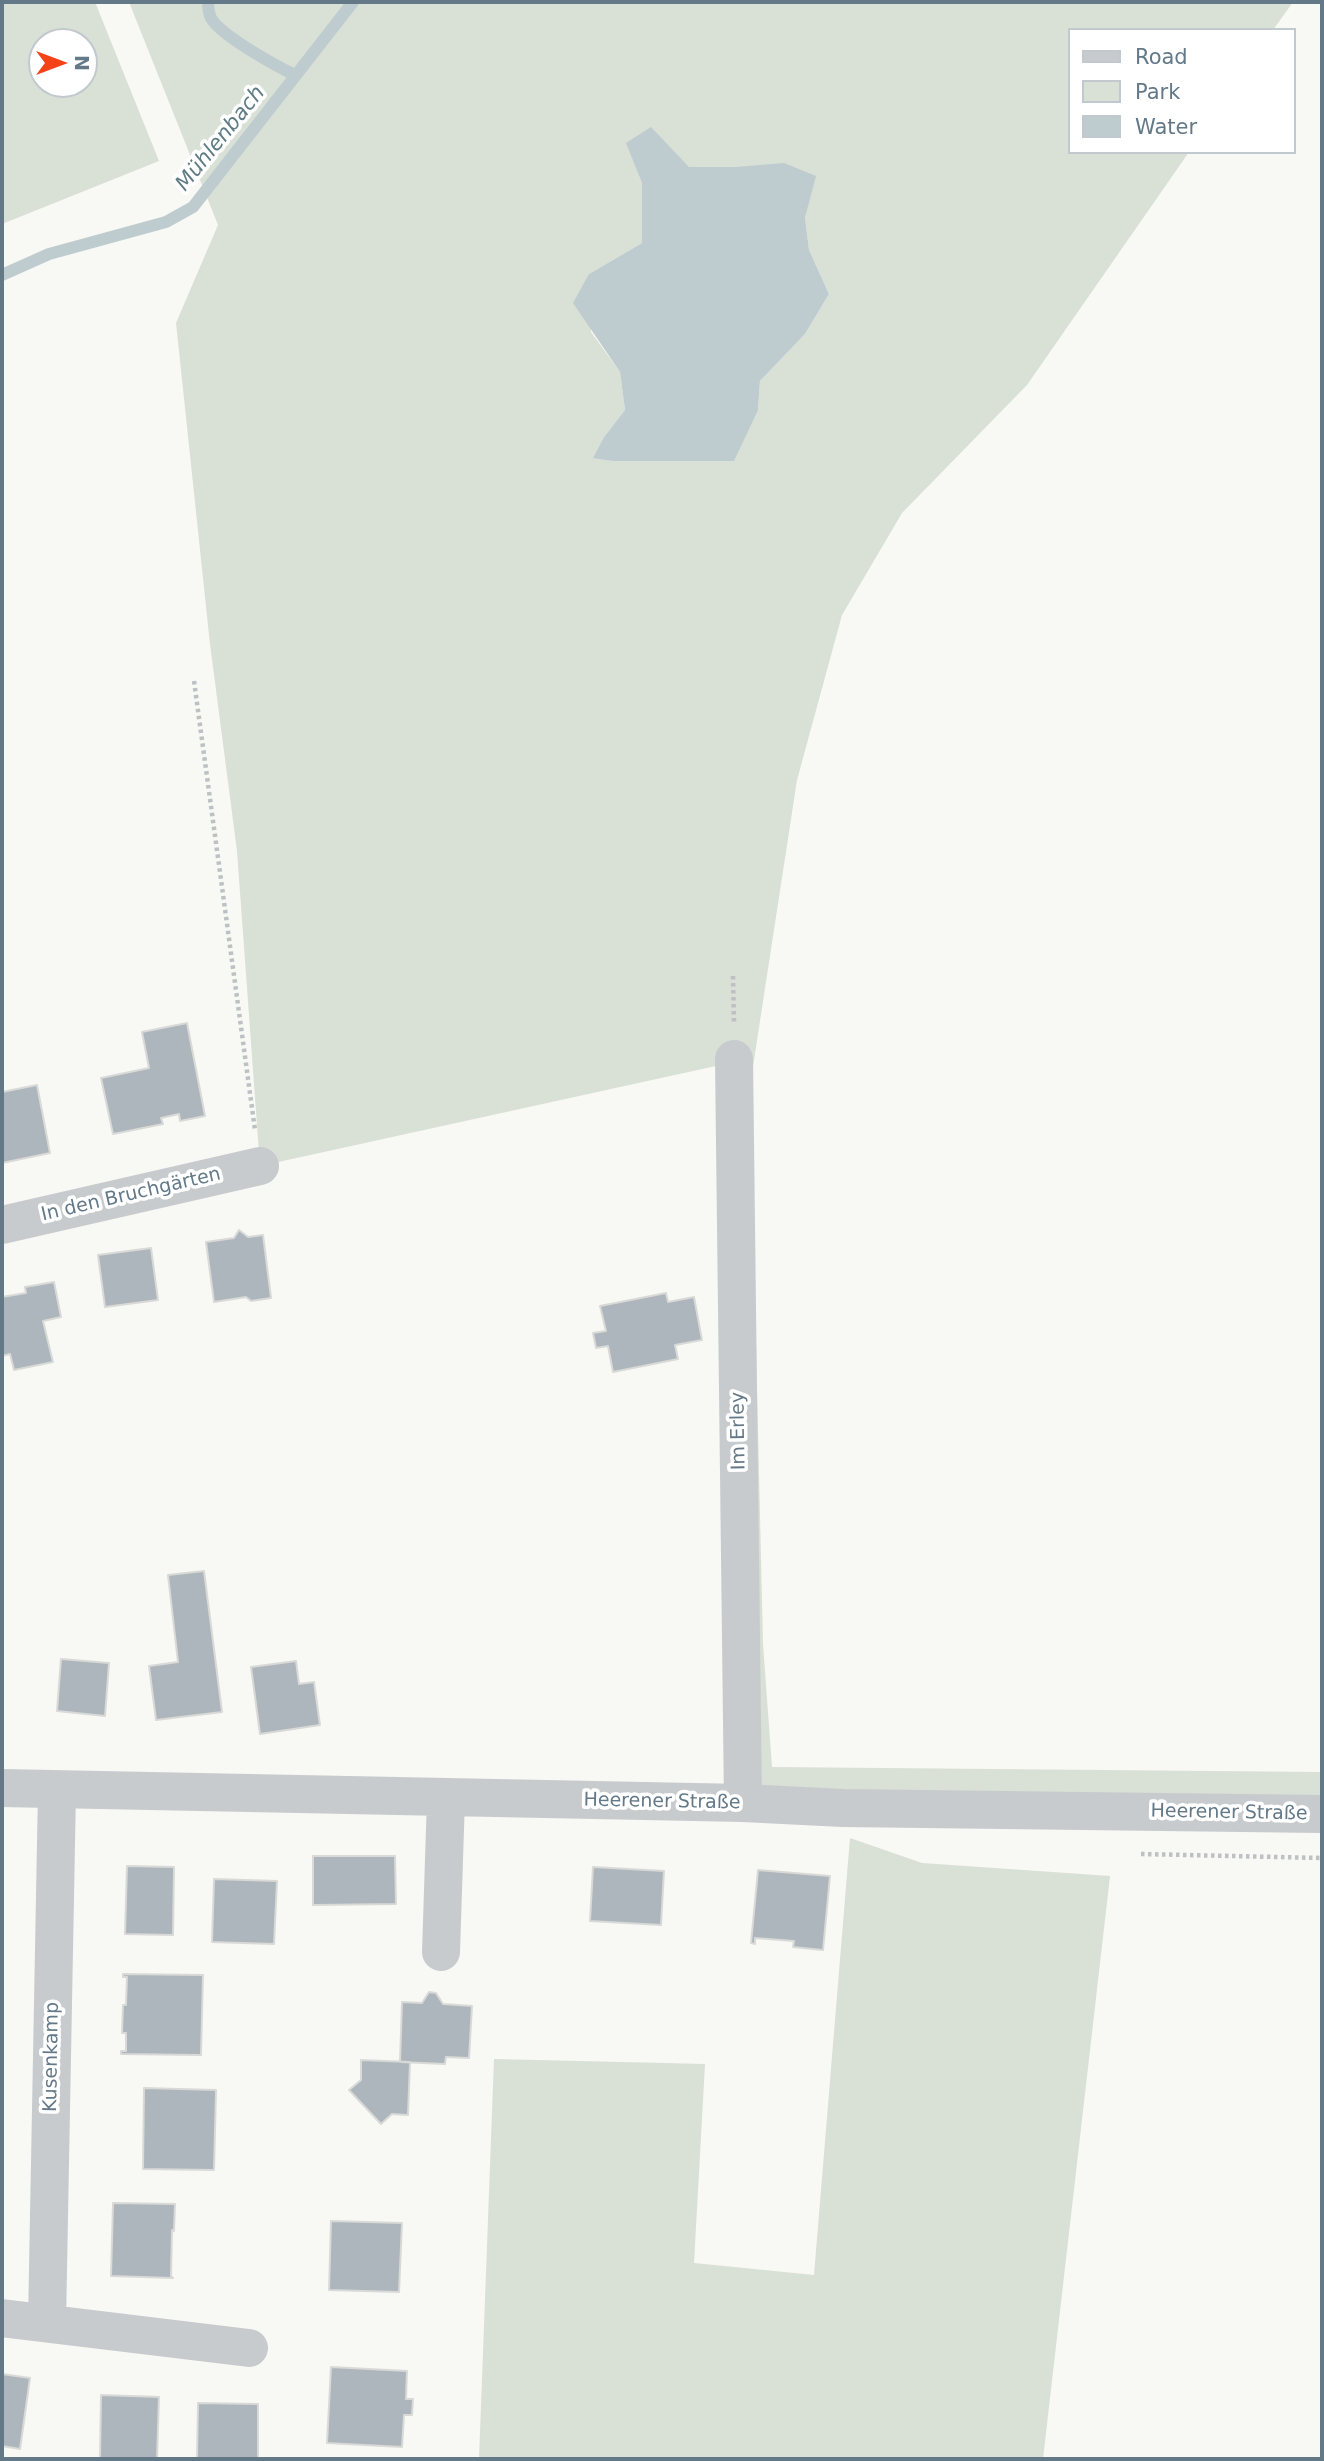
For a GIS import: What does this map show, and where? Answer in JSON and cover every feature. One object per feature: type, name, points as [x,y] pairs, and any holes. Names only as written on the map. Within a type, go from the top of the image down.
[{"type":"street","name":"Im Erley","points":[[734,1059],[743,1803]]},
{"type":"street","name":"In den Bruchgärten","points":[[2,1225],[260,1166]]},
{"type":"street","name":"Heerener Straße","points":[[2,1788],[743,1803],[843,1808],[1322,1814]]},
{"type":"street","name":"Kusenkamp","points":[[47,2323],[57,1790]]},
{"type":"street","points":[[440,1952],[446,1798]]},
{"type":"street","points":[[2,2318],[249,2348]]},
{"type":"path","points":[[194,681],[260,1166]]},
{"type":"path","points":[[733,976],[734,1059]]},
{"type":"green space","points":[[2,2],[95,2],[159,161],[2,224]]},
{"type":"green space","points":[[129,2],[1293,2],[1274,28],[1068,28],[1068,154],[1188,154],[1027,385],[902,513],[842,615],[797,780],[750,1086],[763,1644],[772,1767],[1322,1772],[1322,1812],[743,1803],[734,1062],[260,1166],[237,851],[210,644],[176,323],[218,225]],"holes":[[[627,143],[675,154],[689,167],[736,167],[815,176],[805,218],[809,250],[829,294],[805,334],[760,381],[758,410],[613,461],[594,457],[604,437],[625,410],[620,372],[591,332],[589,274],[642,243],[642,183]]]},
{"type":"green space","points":[[850,1838],[922,1863],[1110,1876],[1043,2459],[479,2459],[494,2059],[705,2064],[694,2263],[814,2275]]},
{"type":"water","points":[[651,127],[689,167],[784,163],[816,176],[805,218],[809,250],[829,294],[805,334],[760,381],[758,410],[734,461],[613,461],[593,458],[604,437],[625,410],[620,372],[573,303],[589,274],[642,243],[642,183],[626,143]]},
{"type":"building","points":[[187,1023],[205,1116],[180,1121],[179,1114],[161,1118],[163,1124],[113,1134],[101,1078],[149,1068],[142,1032]]},
{"type":"building","points":[[37,1085],[50,1153],[2,1163],[2,1092]]},
{"type":"building","points":[[239,1230],[248,1237],[263,1235],[271,1298],[251,1301],[246,1297],[214,1302],[206,1242],[234,1238]]},
{"type":"building","points":[[151,1248],[158,1300],[105,1307],[98,1255]]},
{"type":"building","points":[[54,1282],[61,1317],[43,1321],[53,1362],[14,1370],[10,1354],[2,1356],[2,1297],[26,1293],[25,1287]]},
{"type":"building","points":[[666,1293],[668,1302],[694,1297],[702,1340],[675,1345],[678,1359],[613,1372],[608,1346],[596,1348],[593,1333],[606,1331],[600,1306]]},
{"type":"building","points":[[204,1571],[222,1712],[156,1720],[149,1666],[178,1662],[168,1575]]},
{"type":"building","points":[[61,1659],[109,1663],[105,1716],[57,1711]]},
{"type":"building","points":[[296,1661],[299,1684],[314,1682],[320,1725],[260,1734],[251,1667]]},
{"type":"building","points":[[313,1856],[395,1856],[396,1904],[313,1905]]},
{"type":"building","points":[[127,1866],[174,1867],[173,1935],[125,1934]]},
{"type":"building","points":[[593,1867],[664,1871],[661,1925],[590,1921]]},
{"type":"building","points":[[758,1870],[830,1876],[823,1950],[793,1947],[794,1941],[755,1938],[755,1944],[751,1943]]},
{"type":"building","points":[[214,1879],[277,1881],[274,1944],[212,1942]]},
{"type":"building","points":[[123,1974],[203,1975],[201,2055],[121,2054],[121,2051],[126,2051],[126,2033],[122,2033],[127,1977],[123,1977]]},
{"type":"building","points":[[429,1992],[436,1993],[443,2004],[472,2006],[469,2058],[446,2057],[445,2064],[400,2062],[402,2002],[422,2003]]},
{"type":"building","points":[[361,2060],[410,2062],[408,2115],[392,2114],[381,2124],[349,2090],[361,2080]]},
{"type":"building","points":[[144,2088],[216,2090],[214,2170],[143,2169]]},
{"type":"building","points":[[113,2203],[175,2204],[174,2231],[172,2230],[173,2278],[111,2276]]},
{"type":"building","points":[[331,2221],[402,2223],[399,2292],[329,2290]]},
{"type":"building","points":[[331,2367],[407,2371],[406,2399],[413,2399],[412,2415],[404,2415],[402,2447],[327,2443]]},
{"type":"building","points":[[2,2374],[30,2378],[20,2449],[2,2446]]},
{"type":"building","points":[[101,2395],[159,2397],[157,2459],[100,2459]]},
{"type":"building","points":[[198,2403],[258,2404],[258,2459],[197,2459]]},
{"type":"waterway","points":[[208,2],[211,18],[225,33],[295,75]]},
{"type":"waterway","name":"Mühlenbach","points":[[2,275],[49,254],[166,222],[193,207],[353,2]]}]
